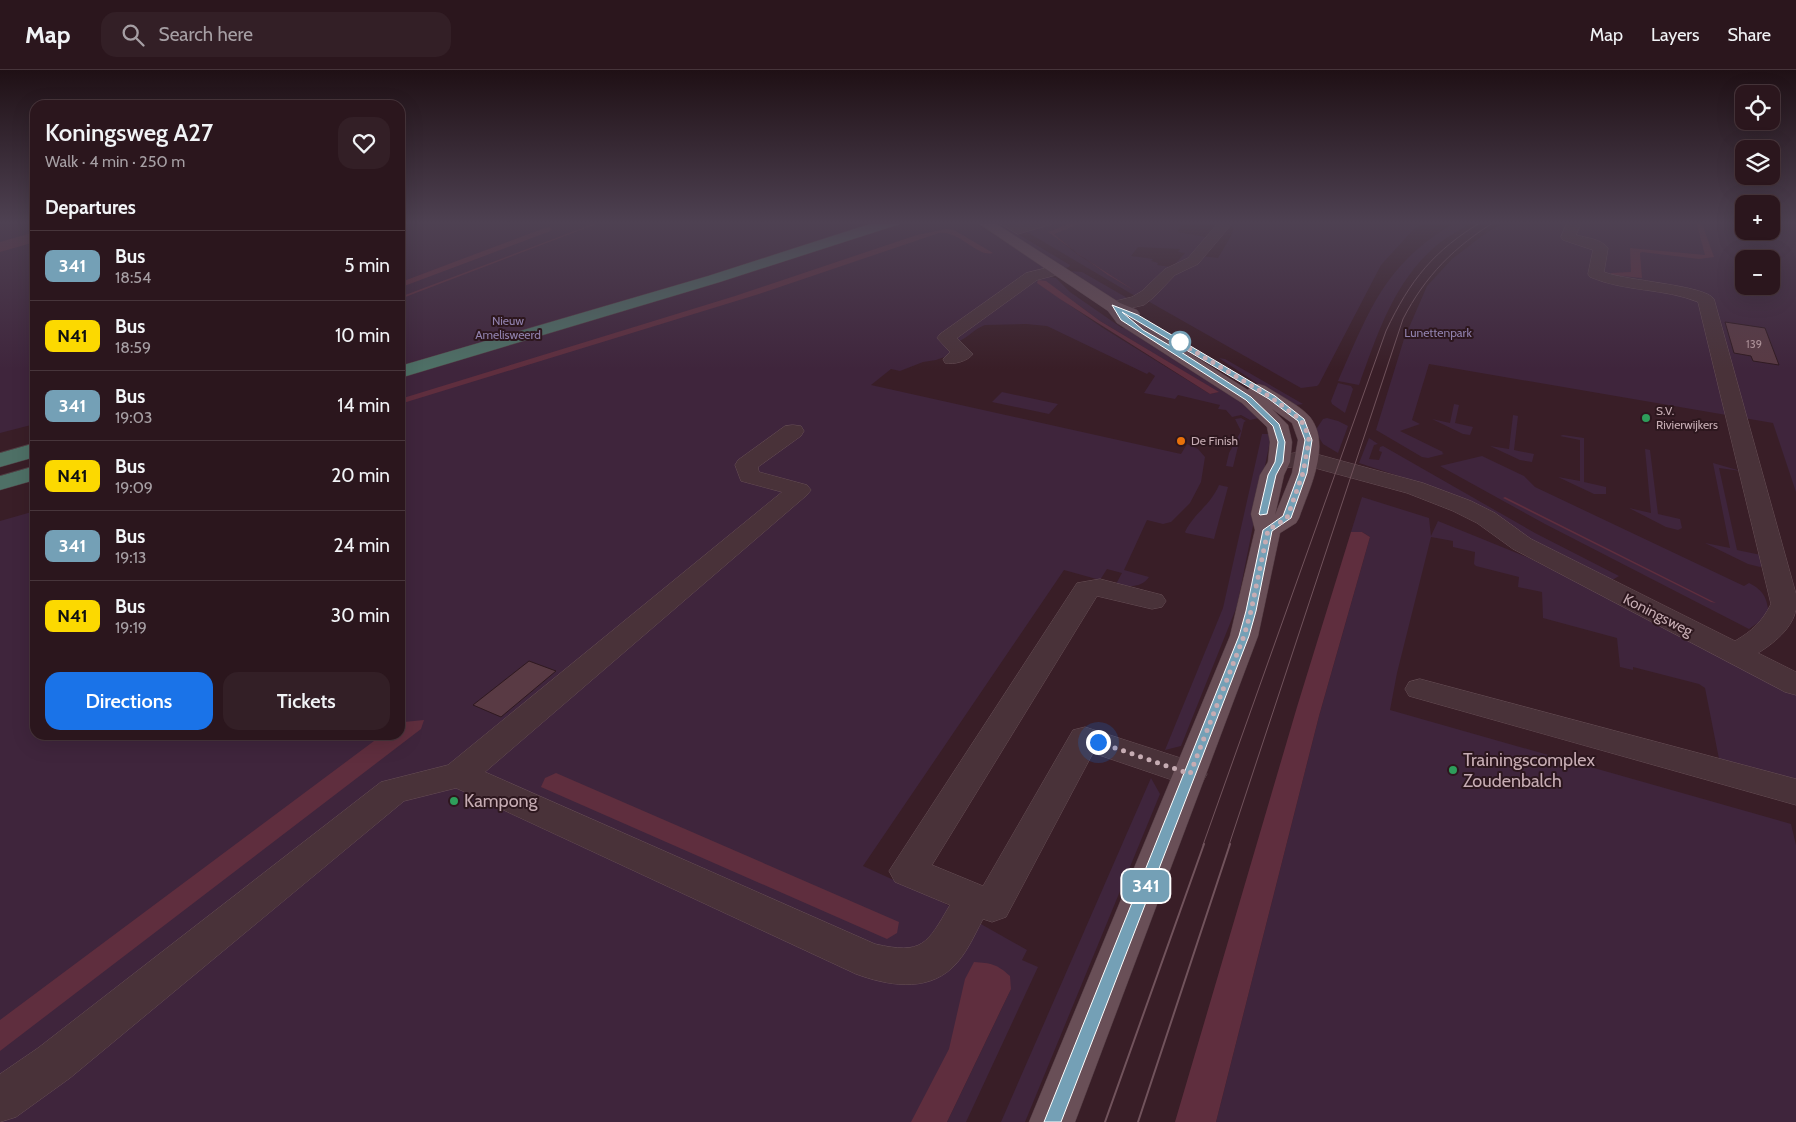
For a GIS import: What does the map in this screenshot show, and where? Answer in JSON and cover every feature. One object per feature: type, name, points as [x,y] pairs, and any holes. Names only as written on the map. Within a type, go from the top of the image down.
[{"type":"highway","points":[[597,297],[687,270]]},
{"type":"highway","points":[[405,371],[743,270]]},
{"type":"highway","points":[[0,460],[30,451]]},
{"type":"highway","points":[[0,483],[30,474]]},
{"type":"main road","points":[[1059,270],[1114,307],[1136,317],[1262,400],[1301,420],[1309,440],[1304,466],[1287,518],[1268,530]]},
{"type":"main road","points":[[1052,1122],[1244,636],[1268,530],[1263,514],[1272,475],[1279,462],[1282,442],[1277,425],[1262,400]]},
{"type":"street","points":[[952,359],[964,354],[946,338],[1032,276],[1059,270]]},
{"type":"street","points":[[1114,307],[1138,302],[1156,284],[1174,270]]},
{"type":"street","points":[[1597,270],[1596,274],[1607,279],[1667,288],[1706,299],[1785,604],[1776,624],[1764,638],[1735,654]]},
{"type":"street","points":[[0,1102],[54,1063],[393,791],[459,775],[799,490],[748,476],[746,465],[793,431]]},
{"type":"street","name":"Koningsweg","points":[[1279,462],[1304,466],[1472,529],[1522,544],[1796,685]]},
{"type":"street","points":[[1152,601],[1100,587],[1087,590],[908,871],[992,906],[1085,738],[1190,774]]},
{"type":"street","points":[[1420,689],[1796,792]]},
{"type":"street","points":[[459,775],[870,961],[892,968],[928,964],[942,953],[974,899]]},
{"type":"green space","points":[[0,270],[30,270],[30,425],[0,433]]},
{"type":"green space","name":"Kampong","points":[[405,270],[1040,270],[1039,271],[1042,276],[1056,278],[1070,292],[1122,328],[1126,327],[1246,405],[1259,418],[1250,420],[1241,415],[1232,417],[1226,410],[1218,409],[1220,405],[1178,395],[1175,399],[1144,393],[1155,376],[1149,372],[1147,374],[1047,326],[1026,324],[985,325],[957,342],[953,354],[923,362],[900,371],[891,369],[871,385],[1181,454],[1187,444],[1198,449],[1205,457],[1201,482],[1190,503],[1171,522],[1163,524],[1147,520],[1124,570],[1149,577],[1146,581],[1139,585],[1125,586],[1116,584],[1122,573],[1107,569],[1100,580],[1064,570],[863,866],[942,902],[1027,950],[1022,960],[1038,967],[966,1122],[947,1122],[1011,989],[934,1122],[0,1122],[0,521],[30,512],[30,740],[405,740]],"holes":[[[1039,284],[1077,304],[1100,321],[1218,392],[1210,394],[1103,328]]]},
{"type":"green space","points":[[1091,270],[1102,270],[1134,291],[1102,270],[1168,270],[1148,292],[1135,296]]},
{"type":"green space","points":[[1180,270],[1378,270],[1319,384],[1317,386],[1301,388],[1146,300],[1161,283]]},
{"type":"green space","points":[[1413,270],[1398,292],[1380,328],[1359,385],[1338,381],[1371,310],[1396,271]]},
{"type":"green space","name":"Lunettenpark","points":[[1442,270],[1735,270],[1735,295],[1780,295],[1780,270],[1796,270],[1796,492],[1773,423],[1429,364],[1412,420],[1420,424],[1400,431],[1444,454],[1428,458],[1422,457],[1376,430],[1404,339],[1427,286]]},
{"type":"green space","points":[[1071,271],[1082,272],[1129,299],[1118,301],[1113,299]]},
{"type":"green space","points":[[1219,358],[1225,359],[1303,404],[1291,406]]},
{"type":"green space","points":[[1338,383],[1351,386],[1353,389],[1345,413],[1332,404],[1331,401]]},
{"type":"green space","points":[[1002,392],[1058,404],[1049,414],[992,402]]},
{"type":"green space","points":[[1454,404],[1459,405],[1455,423],[1473,427],[1470,435],[1463,434],[1432,419],[1450,423]]},
{"type":"green space","points":[[1513,415],[1518,416],[1514,450],[1534,454],[1532,462],[1520,460],[1490,446],[1509,449]]},
{"type":"green space","points":[[1241,418],[1246,421],[1244,422],[1233,467],[1226,466],[1229,453],[1241,431],[1235,419]]},
{"type":"green space","points":[[1327,418],[1348,426],[1338,453],[1323,444],[1315,431],[1323,419]]},
{"type":"green space","points":[[1262,434],[1268,434],[1270,441],[1237,606],[1181,746],[1165,750],[1223,608]]},
{"type":"green space","points":[[1560,436],[1584,438],[1584,482],[1606,487],[1606,494],[1594,494],[1558,477],[1580,481],[1580,440]]},
{"type":"green space","points":[[1369,438],[1378,444],[1374,445],[1369,459],[1379,460],[1382,452],[1379,451],[1380,447],[1383,446],[1535,533],[1619,576],[1614,579],[1605,579],[1432,487],[1359,463]]},
{"type":"green space","points":[[1645,449],[1650,450],[1658,514],[1680,519],[1682,528],[1678,530],[1666,527],[1629,508],[1651,513]]},
{"type":"green space","points":[[1482,456],[1524,476],[1535,487],[1744,586],[1749,583],[1762,592],[1769,615],[1749,629],[1545,524],[1440,466]]},
{"type":"green space","points":[[1713,463],[1741,471],[1719,468],[1737,550],[1761,555],[1763,564],[1760,567],[1748,564],[1705,543],[1730,548]]},
{"type":"green space","points":[[1219,485],[1228,487],[1214,539],[1186,533],[1189,525],[1211,499]]},
{"type":"green space","name":"Trainingscomplex Zoudenbalch","points":[[1362,497],[1429,518],[1431,536],[1438,521],[1529,558],[1796,694],[1796,785],[1720,764],[1705,688],[1699,684],[1633,667],[1633,670],[1620,667],[1617,638],[1543,618],[1542,592],[1518,587],[1519,577],[1476,566],[1474,564],[1475,552],[1453,547],[1453,541],[1431,537],[1397,673],[1390,710],[1791,824],[1796,845],[1796,1122],[1216,1122],[1319,716],[1370,537],[1362,532],[1351,532]]},
{"type":"green space","points":[[1151,778],[1160,794],[1025,1122],[1001,1122]]},
{"type":"shaded area","points":[[471,270],[476,270],[405,297],[405,295]]},
{"type":"shaded area","points":[[812,270],[830,270],[759,294],[405,402],[405,397],[735,296]]},
{"type":"shaded area","points":[[1101,270],[1135,291],[1108,275]]},
{"type":"shaded area","points":[[1631,270],[1641,270],[1642,278],[1611,275],[1611,273],[1631,272]]},
{"type":"shaded area","points":[[1038,280],[1046,281],[1100,321],[1219,392],[1210,394],[1060,299],[1037,283]]},
{"type":"shaded area","points":[[1505,497],[1716,603],[1503,498]]},
{"type":"shaded area","points":[[1351,532],[1362,532],[1370,537],[1319,716],[1216,1122],[1175,1122],[1297,707]]},
{"type":"shaded area","points":[[424,720],[421,729],[0,1051],[0,1020],[374,741],[405,740],[405,722]]},
{"type":"shaded area","points":[[556,773],[899,922],[897,933],[887,939],[541,787],[545,778]]},
{"type":"shaded area","points":[[974,962],[989,964],[1001,969],[1010,976],[1011,989],[947,1122],[911,1122],[949,1049],[965,979]]},
{"type":"building","points":[[1725,322],[1765,328],[1779,365],[1753,361],[1751,356],[1734,353]]},
{"type":"building","points":[[529,661],[556,671],[501,717],[473,705]]},
{"type":"waterway","points":[[405,283],[440,270]]},
{"type":"tram line","points":[[1203,845],[1386,331],[1404,296],[1423,270]]},
{"type":"tram line","points":[[1229,845],[1403,319],[1421,289],[1436,270]]},
{"type":"tram line","points":[[1105,1122],[1204,844]]},
{"type":"tram line","points":[[1138,1122],[1230,844]]},
{"type":"bus line","name":"341","points":[[1052,1122],[1244,636],[1268,530],[1287,518],[1303,473],[1309,440],[1301,420],[1272,398],[1136,317],[1114,307],[1123,319],[1141,332],[1179,353],[1249,399],[1277,425],[1282,442],[1279,462],[1272,475],[1263,514]]},
{"type":"place","name":"S.V. Rivierwijkers","points":[[1646,418]]},
{"type":"place","name":"De Finish","points":[[1181,441]]},
{"type":"place","name":"Trainingscomplex Zoudenbalch","points":[[1453,770]]},
{"type":"place","name":"Kampong","points":[[454,801]]},
{"type":"route","points":[[1098,742],[1147,761],[1190,774],[1244,636],[1268,530],[1287,518],[1303,473],[1309,440],[1301,420],[1272,398],[1177,341],[1180,342]]},
{"type":"park label","name":"Nieuw Amelisweerd","points":[[508,328]]}]
